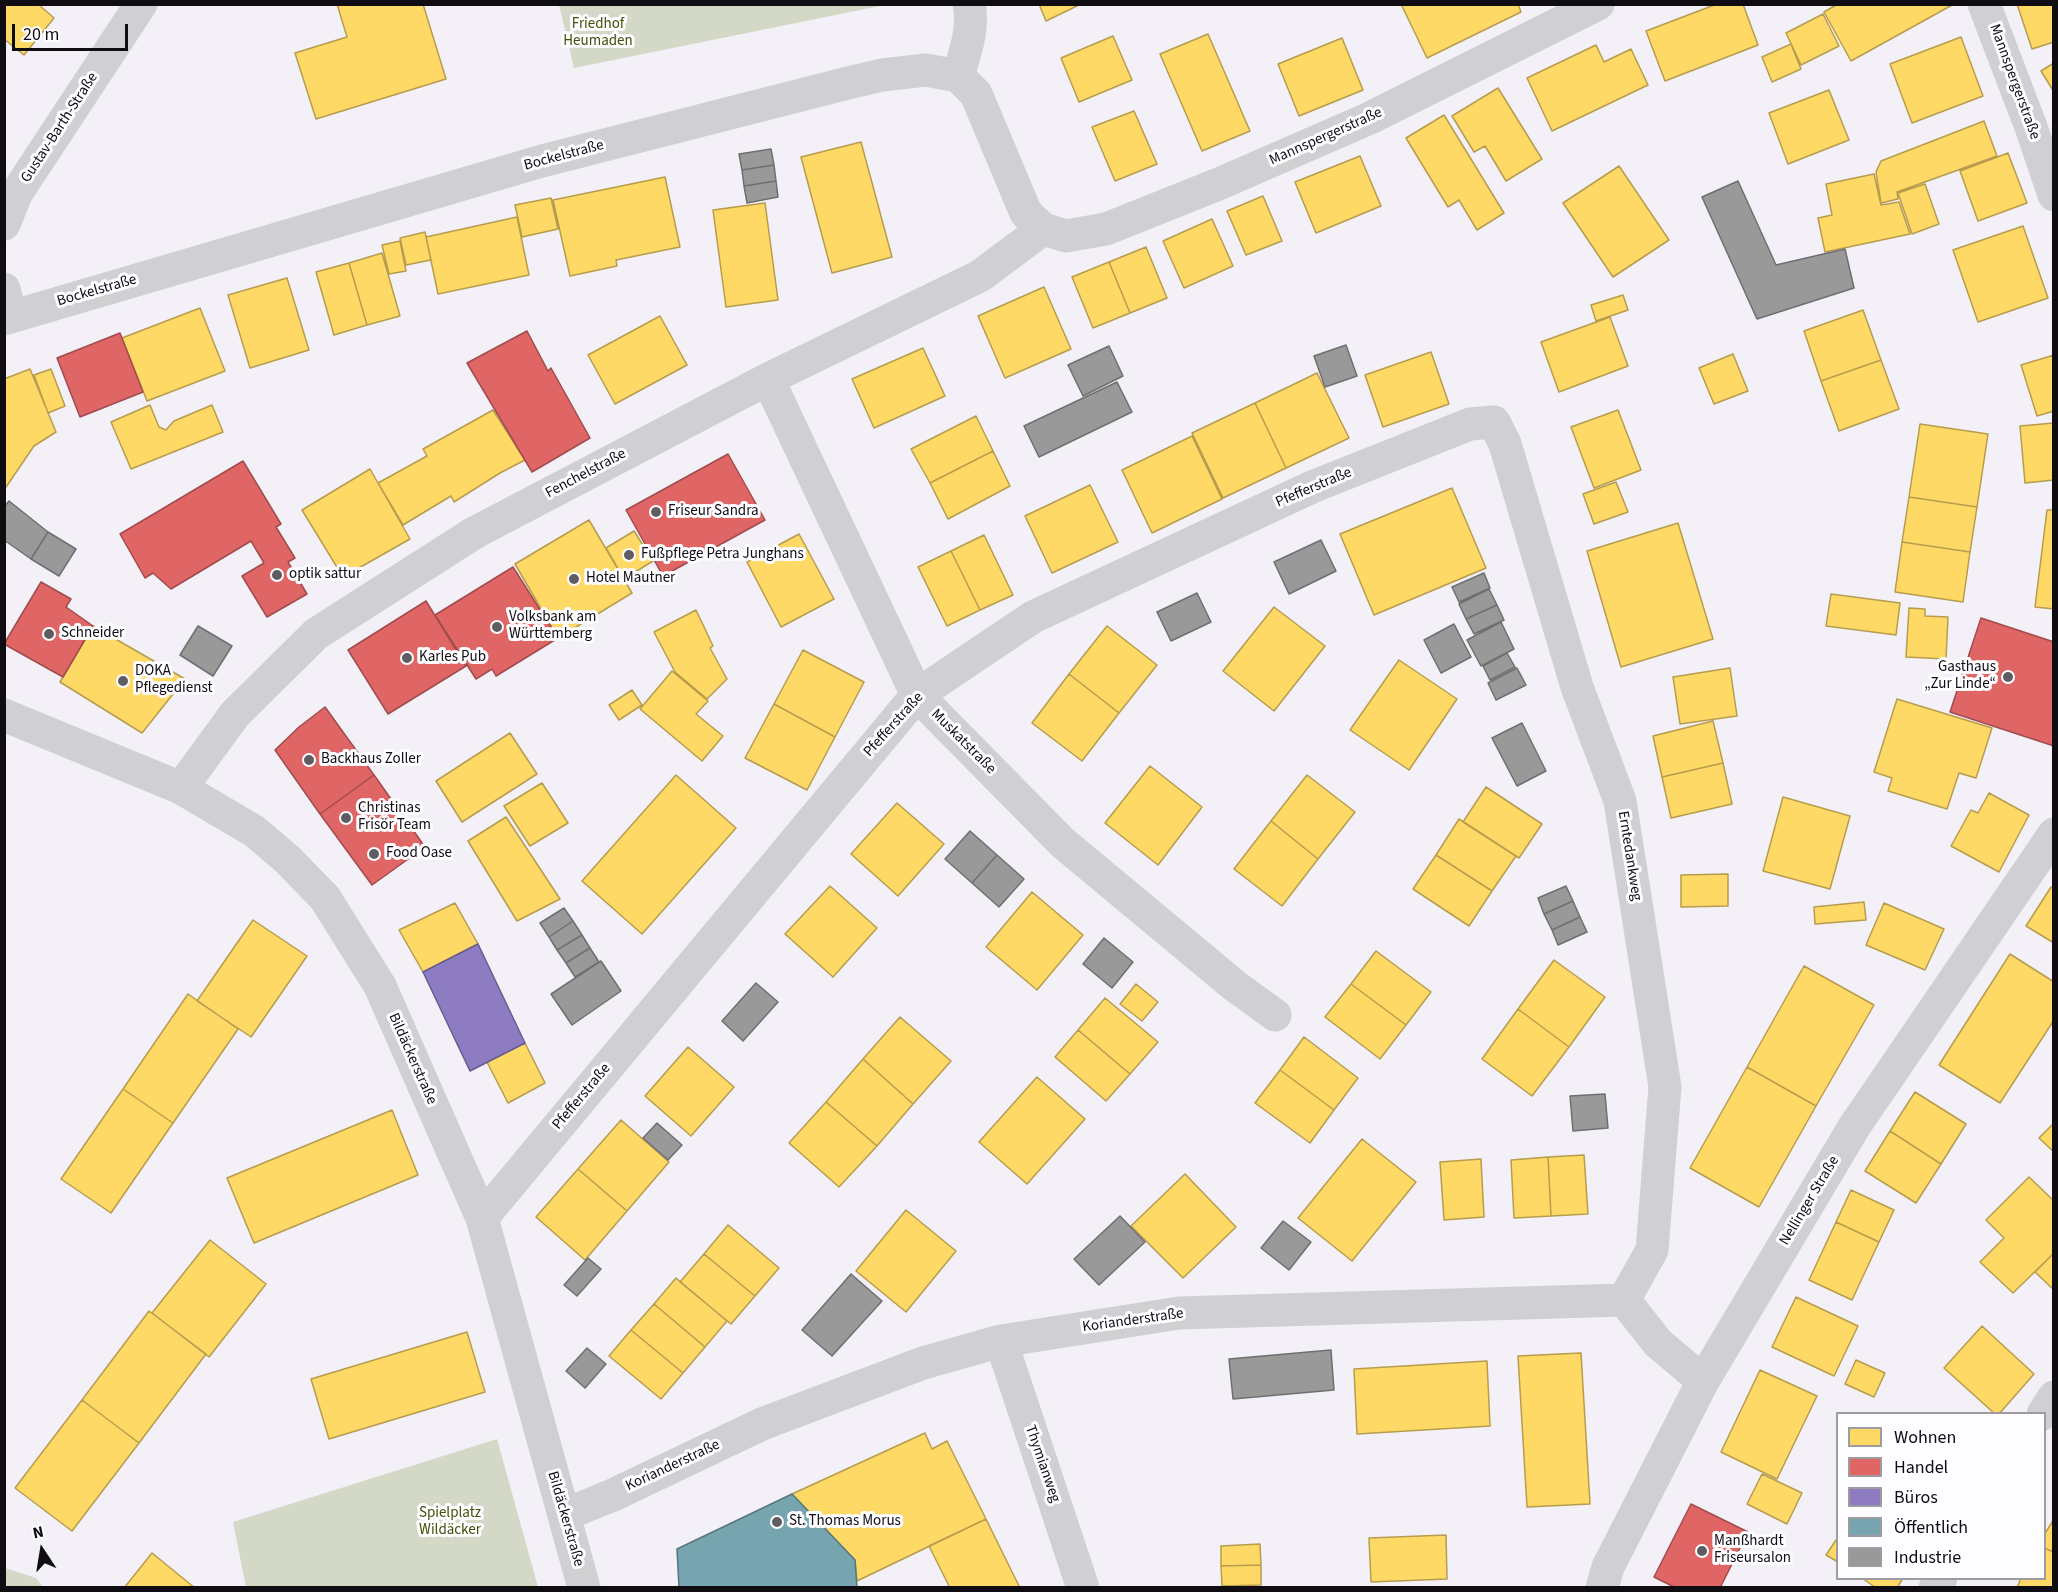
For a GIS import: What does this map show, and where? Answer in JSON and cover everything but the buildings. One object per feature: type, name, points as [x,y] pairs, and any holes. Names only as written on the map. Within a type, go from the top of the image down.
[{"type":"street","name":"Gustav-Barth-Straße","points":[[4,224],[16,194],[141,4]]},
{"type":"street","points":[[969,4],[971,14],[968,45],[958,76],[976,93],[1026,213],[1043,229]]},
{"type":"street","name":"Mannspergerstraße","points":[[1043,229],[1066,236],[1106,229],[1221,183],[1418,96],[1598,4]]},
{"type":"street","name":"Mannspergerstraße","points":[[1984,4],[2031,127],[2054,195]]},
{"type":"street","name":"Bockelstraße","points":[[7,308],[565,155],[882,75],[926,70],[958,76]]},
{"type":"street","name":"Fenchelstraße","points":[[181,788],[235,714],[316,634],[474,533],[768,379],[980,276],[1043,229]]},
{"type":"street","name":"Muskatstraße","points":[[768,379],[917,695],[1063,843],[1235,986],[1275,1015]]},
{"type":"street","name":"Pfefferstraße","points":[[482,1218],[917,695],[1033,617],[1312,487],[1470,424],[1494,422]]},
{"type":"street","name":"Erntedankweg","points":[[1494,422],[1505,444],[1577,687],[1620,801],[1665,1087],[1652,1250],[1624,1300]]},
{"type":"street","name":"Bildäckerstraße","points":[[4,715],[181,788],[254,831],[287,859],[325,898],[380,986],[482,1218],[584,1587]]},
{"type":"street","name":"Nellinger Straße","points":[[1602,1587],[1608,1567],[1703,1381],[1854,1127],[2054,834]]},
{"type":"street","points":[[1624,1300],[1658,1343],[1703,1381]]},
{"type":"street","name":"Korianderstraße","points":[[564,1515],[613,1495],[762,1424],[923,1363],[1001,1341],[1179,1313],[1624,1300]]},
{"type":"street","name":"Thymianweg","points":[[1001,1341],[1083,1587]]},
{"type":"street","points":[[2044,1412],[2054,1397]]},
{"type":"green space","name":"Friedhof Heumaden","points":[[559,4],[885,5],[574,68]]},
{"type":"green space","name":"Spielplatz Wildäcker","points":[[497,1439],[538,1587],[246,1587],[233,1522]]},
{"type":"green space","points":[[5,1568],[36,1578],[43,1587],[5,1587]]},
{"type":"place","name":"Friseur Sandra","points":[[656,512]]},
{"type":"place","name":"Fußpflege Petra Junghans","points":[[629,555]]},
{"type":"place","name":"optik sattur","points":[[277,575]]},
{"type":"place","name":"Hotel Mautner","points":[[574,579]]},
{"type":"place","name":"Volksbank am Württemberg","points":[[497,627]]},
{"type":"place","name":"Schneider","points":[[49,634]]},
{"type":"place","name":"Karles Pub","points":[[407,658]]},
{"type":"place","name":"Gasthaus „Zur Linde“","points":[[2008,677]]},
{"type":"place","name":"DOKA Pflegedienst","points":[[123,681]]},
{"type":"place","name":"Backhaus Zoller","points":[[309,760]]},
{"type":"place","name":"Christinas Frisör Team","points":[[346,818]]},
{"type":"place","name":"Food Oase","points":[[374,854]]},
{"type":"place","name":"St. Thomas Morus","points":[[777,1522]]},
{"type":"place","name":"Manßhardt Friseursalon","points":[[1702,1551]]}]
